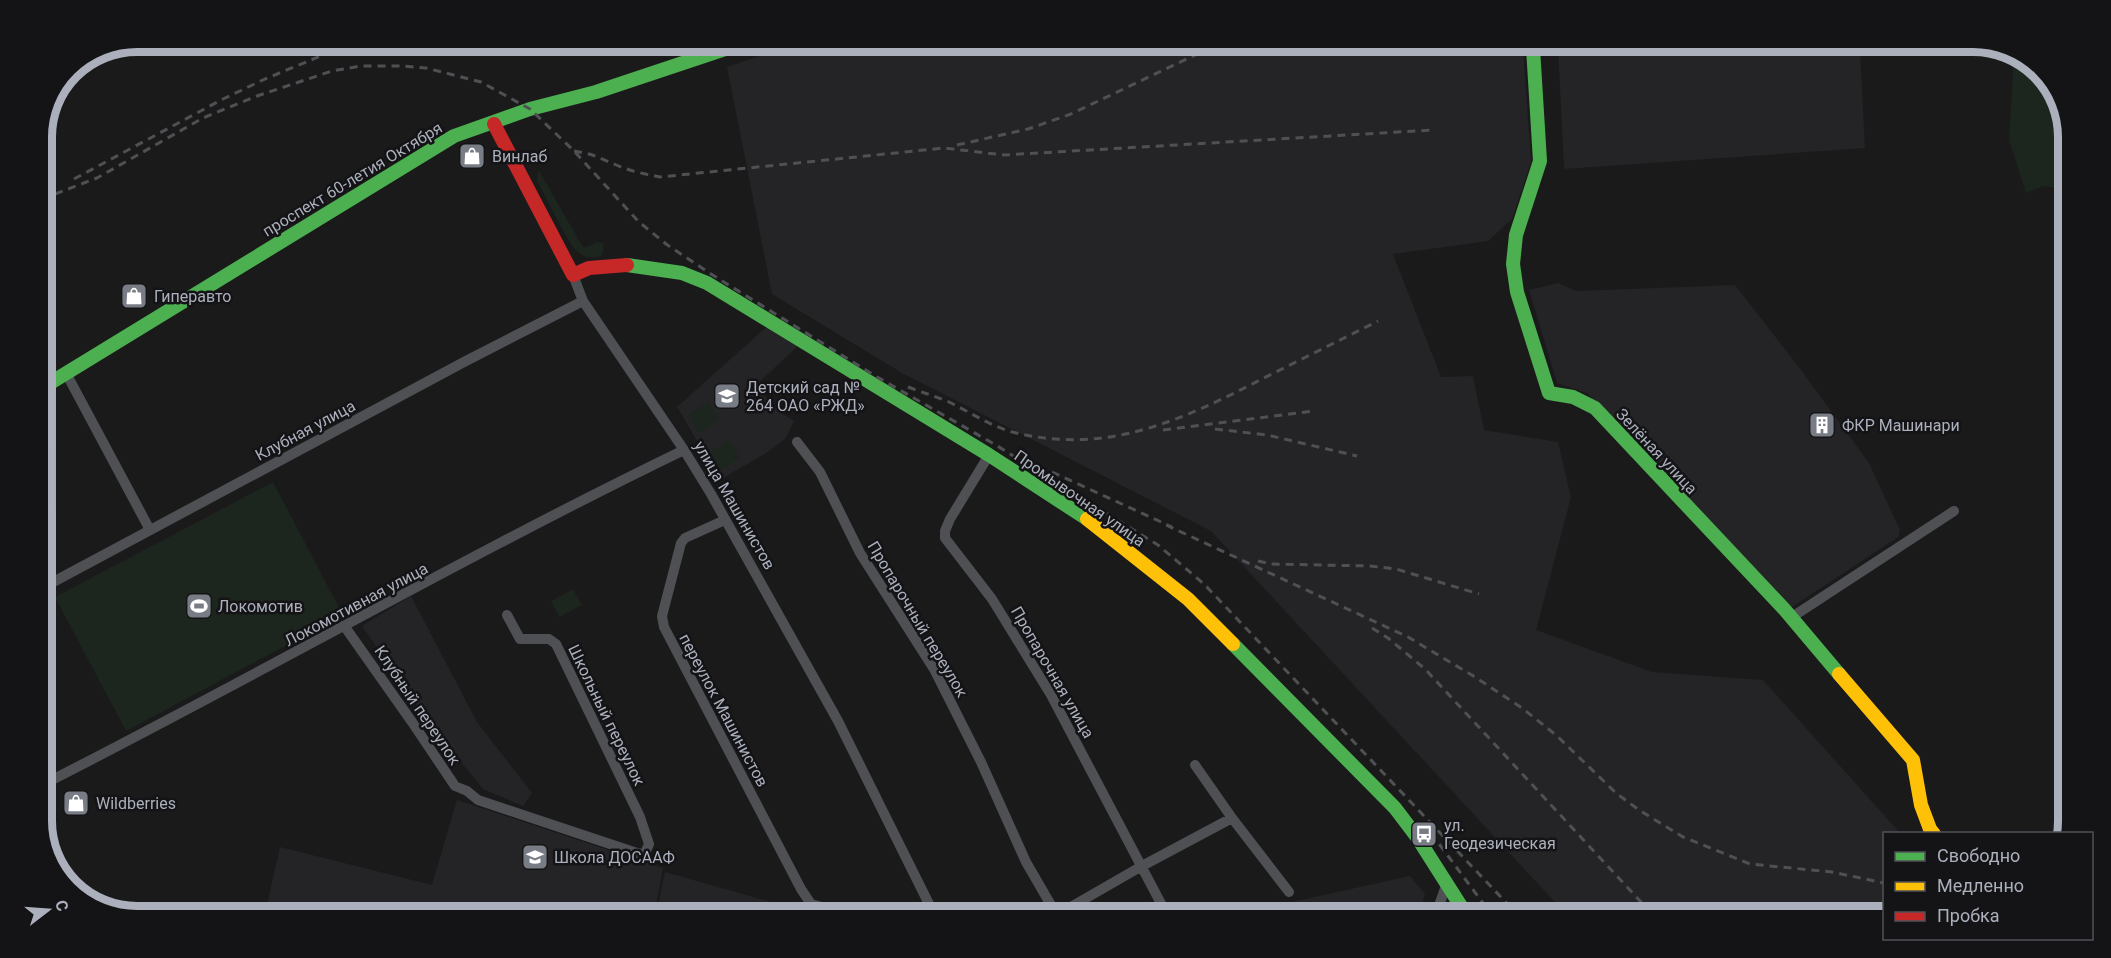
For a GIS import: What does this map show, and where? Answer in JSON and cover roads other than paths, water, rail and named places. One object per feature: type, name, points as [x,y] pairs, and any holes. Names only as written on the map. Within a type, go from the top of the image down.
[{"type":"main road","name":"проспект 60-летия Октября","points":[[53,381],[454,136],[494,124],[530,109],[596,92],[713,53]]},
{"type":"main road","name":"Зелёная улица","points":[[1533,53],[1540,161],[1516,236],[1513,264],[1517,292],[1549,393],[1561,393],[1595,408],[1792,617],[1913,760],[1921,804],[1932,832]]},
{"type":"main road","name":"улица Машинистов","points":[[494,124],[537,202],[573,275]]},
{"type":"main road","name":"Промывочная улица","points":[[573,275],[589,268],[623,264],[682,273],[707,283],[989,455],[1081,514],[1136,555],[1188,599],[1395,808],[1461,906]]},
{"type":"street","name":"улица Машинистов","points":[[573,275],[583,301],[684,450],[725,520],[838,721],[930,906]]},
{"type":"street","name":"Клубная улица","points":[[53,582],[583,301]]},
{"type":"street","points":[[66,373],[150,530]]},
{"type":"street","name":"Пропарочный переулок","points":[[797,442],[820,472],[860,553],[934,669],[981,762],[1026,862],[1052,906]]},
{"type":"street","name":"Локомотивная улица","points":[[53,780],[532,527],[684,450]]},
{"type":"street","name":"Пропарочная улица","points":[[989,455],[950,519],[945,538],[992,599],[1051,695],[1162,906]]},
{"type":"street","points":[[1792,617],[1954,511]]},
{"type":"street","name":"переулок Машинистов","points":[[725,520],[685,538],[681,543],[662,616],[664,627],[801,889],[811,904],[817,906]]},
{"type":"street","name":"Школьный переулок","points":[[507,615],[520,639],[549,639],[556,644],[640,817],[649,844],[647,851],[640,854]]},
{"type":"street","name":"Клубный переулок","points":[[345,627],[407,713],[455,786],[467,791],[478,800],[640,854]]},
{"type":"street","points":[[1195,765],[1205,782],[1289,892]]},
{"type":"street","points":[[1072,906],[1232,818]]},
{"type":"street","points":[[1439,906],[1447,883]]},
{"type":"railway","points":[[74,179],[223,99],[328,53]]},
{"type":"railway","points":[[957,145],[1028,129],[1071,114],[1199,53]]},
{"type":"railway","points":[[53,195],[97,178],[203,118],[257,96],[332,71],[361,66],[401,66],[426,68],[481,82],[530,109],[574,151],[638,221],[666,244],[877,377],[994,444],[1158,545],[1204,584],[1509,906]]},
{"type":"railway","points":[[574,151],[660,177],[944,148],[1004,155],[1433,130]]},
{"type":"railway","points":[[908,387],[947,401],[1011,432],[1054,439],[1117,436],[1177,419],[1235,393],[1378,321]]},
{"type":"railway","points":[[1163,430],[1314,411]]},
{"type":"railway","points":[[1215,429],[1267,435],[1357,456]]},
{"type":"railway","points":[[1052,472],[1172,527]]},
{"type":"railway","points":[[1166,525],[1408,637],[1475,677],[1522,708],[1556,735],[1616,793],[1683,837],[1750,864],[1832,872],[1883,883]]},
{"type":"railway","points":[[1258,561],[1271,564],[1370,566],[1396,569],[1479,594]]},
{"type":"railway","points":[[1372,628],[1388,638],[1425,669],[1645,906]]},
{"type":"railway","points":[[1431,833],[1485,906]]},
{"type":"place","name":"Винлаб","points":[[472,156]]},
{"type":"place","name":"Гиперавто","points":[[134,296]]},
{"type":"place","name":"Детский сад № 264 ОАО «РЖД»","points":[[727,396]]},
{"type":"place","name":"ФКР Машинари","points":[[1822,425]]},
{"type":"place","name":"Локомотив","points":[[199,606]]},
{"type":"place","name":"Wildberries","points":[[76,803]]},
{"type":"place","name":"ул. Геодезическая","points":[[1424,834]]},
{"type":"place","name":"Школа ДОСААФ","points":[[535,857]]}]
